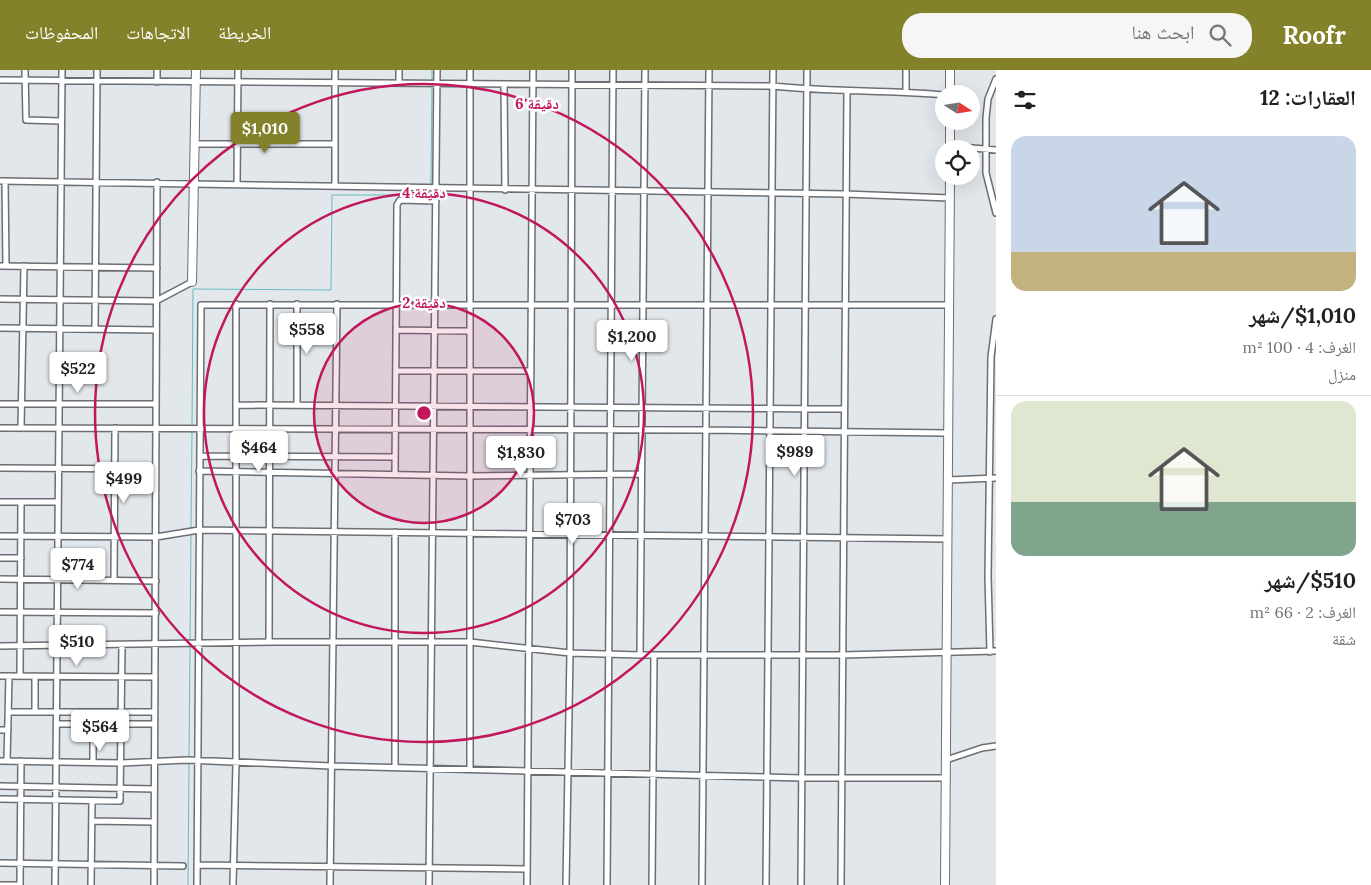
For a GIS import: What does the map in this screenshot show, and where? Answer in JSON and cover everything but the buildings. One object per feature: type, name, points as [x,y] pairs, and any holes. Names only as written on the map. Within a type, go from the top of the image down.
[{"type":"street","points":[[25,70],[26,120],[61,121]]},
{"type":"street","points":[[55,885],[62,70]]},
{"type":"street","points":[[95,328],[97,70]]},
{"type":"street","points":[[157,70],[157,82]]},
{"type":"street","points":[[0,299],[156,300],[192,282],[196,70]]},
{"type":"street","points":[[236,183],[238,70]]},
{"type":"street","points":[[335,70],[335,185]]},
{"type":"street","points":[[399,70],[399,83]]},
{"type":"street","points":[[429,885],[437,70]]},
{"type":"street","points":[[470,70],[468,430],[470,768]]},
{"type":"street","points":[[527,885],[533,70]]},
{"type":"street","points":[[566,885],[570,653],[568,535],[572,70]]},
{"type":"street","points":[[607,885],[606,772],[609,654],[612,70]]},
{"type":"street","points":[[640,655],[645,70]]},
{"type":"street","points":[[702,885],[709,70]]},
{"type":"street","points":[[766,885],[771,304],[770,193],[773,70]]},
{"type":"street","points":[[801,885],[806,304],[805,193],[808,70]]},
{"type":"street","points":[[906,70],[906,92]]},
{"type":"street","points":[[950,70],[950,85]]},
{"type":"street","points":[[996,79],[986,108],[988,148],[986,173],[996,213]]},
{"type":"street","points":[[0,80],[773,86],[807,90],[935,94]]},
{"type":"street","points":[[504,84],[505,190]]},
{"type":"street","points":[[841,885],[842,536],[847,90]]},
{"type":"street","points":[[195,144],[335,144]]},
{"type":"street","points":[[980,148],[996,150]]},
{"type":"street","points":[[157,268],[3,266],[3,181],[194,182],[505,190],[805,193],[950,198]]},
{"type":"street","points":[[154,885],[157,182]]},
{"type":"street","points":[[944,885],[948,653],[950,185]]},
{"type":"street","points":[[395,474],[398,202],[400,200],[436,201]]},
{"type":"street","points":[[21,428],[24,266]]},
{"type":"street","points":[[197,885],[200,308],[203,304],[949,305]]},
{"type":"street","points":[[233,885],[237,643],[236,304]]},
{"type":"street","points":[[269,642],[270,304]]},
{"type":"street","points":[[297,304],[297,405]]},
{"type":"street","points":[[330,885],[337,304]]},
{"type":"street","points":[[0,646],[269,642],[470,642],[570,653],[640,655],[842,655],[993,652],[988,576],[993,478],[992,357],[996,319]]},
{"type":"street","points":[[0,328],[156,330]]},
{"type":"street","points":[[396,330],[469,331]]},
{"type":"street","points":[[396,371],[531,371]]},
{"type":"street","points":[[0,404],[156,404]]},
{"type":"street","points":[[236,405],[843,409]]},
{"type":"street","points":[[0,428],[610,429],[948,433]]},
{"type":"street","points":[[114,580],[115,428]]},
{"type":"street","points":[[200,456],[395,457]]},
{"type":"street","points":[[0,468],[114,467],[156,469]]},
{"type":"street","points":[[199,471],[468,476],[641,474]]},
{"type":"street","points":[[948,480],[993,478]]},
{"type":"street","points":[[0,502],[58,502]]},
{"type":"street","points":[[20,676],[21,502]]},
{"type":"street","points":[[0,536],[156,537],[199,530],[948,538]]},
{"type":"street","points":[[395,532],[395,767]]},
{"type":"street","points":[[0,558],[21,558]]},
{"type":"street","points":[[0,579],[156,581]]},
{"type":"street","points":[[0,612],[156,613]]},
{"type":"street","points":[[990,628],[996,621]]},
{"type":"street","points":[[0,799],[119,802],[122,645]]},
{"type":"street","points":[[652,885],[654,655]]},
{"type":"street","points":[[0,676],[154,677]]},
{"type":"street","points":[[7,761],[9,676]]},
{"type":"street","points":[[35,676],[35,712]]},
{"type":"street","points":[[9,712],[154,712]]},
{"type":"street","points":[[57,724],[154,724]]},
{"type":"street","points":[[93,724],[93,762]]},
{"type":"street","points":[[0,730],[8,730]]},
{"type":"street","points":[[946,760],[982,748],[996,746]]},
{"type":"street","points":[[0,761],[121,763],[198,761],[802,778],[946,778]]},
{"type":"street","points":[[0,885],[18,885],[21,761]]},
{"type":"street","points":[[0,786],[154,789]]},
{"type":"street","points":[[91,885],[92,801]]},
{"type":"street","points":[[92,821],[154,822]]},
{"type":"street","points":[[0,863],[183,866]]},
{"type":"street","points":[[197,866],[527,869]]},
{"type":"waterway","points":[[432,70],[432,80]]},
{"type":"waterway","points":[[431,185],[432,84]]},
{"type":"waterway","points":[[192,427],[193,289],[331,290],[332,195],[432,195],[431,189]]},
{"type":"waterway","points":[[191,529],[192,431]]},
{"type":"waterway","points":[[190,642],[191,533]]},
{"type":"waterway","points":[[189,759],[190,646]]},
{"type":"waterway","points":[[188,885],[189,763]]}]
